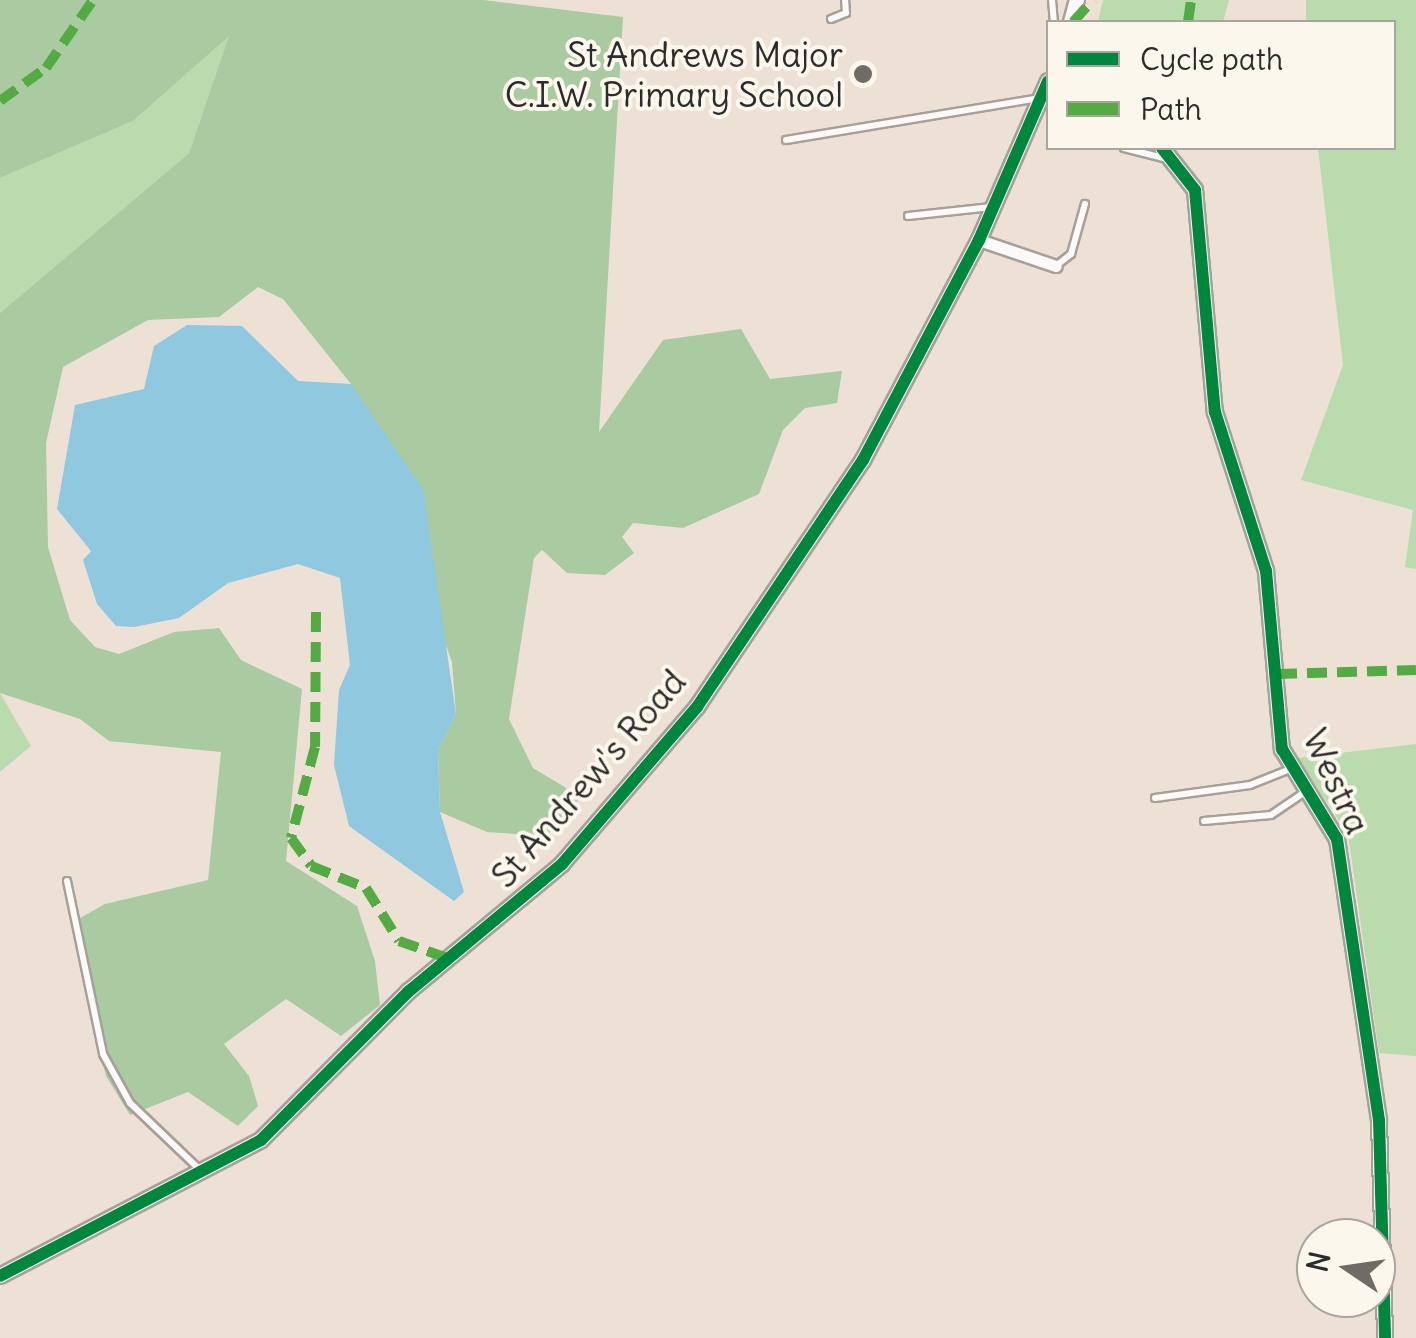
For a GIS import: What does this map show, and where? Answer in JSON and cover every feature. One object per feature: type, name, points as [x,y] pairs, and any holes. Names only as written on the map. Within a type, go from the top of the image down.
[{"type":"street","name":"St Andrew's Road","points":[[0,1276],[261,1140],[408,992],[516,908],[688,718],[864,460],[979,240],[1042,108]]},
{"type":"street","name":"Westra","points":[[1164,150],[1195,190],[1214,412],[1266,570],[1282,750],[1338,839],[1376,1102],[1386,1338]]},
{"type":"street","points":[[979,240],[1056,266]]},
{"type":"lane","points":[[832,18],[846,14],[845,0]]},
{"type":"lane","points":[[786,140],[1042,108]]},
{"type":"lane","points":[[1132,150],[1173,160]]},
{"type":"lane","points":[[1056,266],[1072,254],[1085,204]]},
{"type":"lane","points":[[908,216],[994,206]]},
{"type":"lane","points":[[1155,798],[1250,785],[1292,768]]},
{"type":"lane","points":[[1204,821],[1271,815],[1306,791]]},
{"type":"lane","points":[[67,881],[103,1054],[130,1104],[200,1170]]},
{"type":"green space","points":[[0,0],[483,0],[623,17],[599,432],[663,340],[741,329],[770,379],[842,371],[837,403],[805,408],[783,430],[759,494],[683,528],[633,523],[622,537],[634,553],[605,575],[567,573],[542,550],[534,558],[509,719],[533,768],[581,797],[547,836],[487,832],[440,812],[438,750],[456,714],[452,662],[351,384],[283,299],[258,287],[219,317],[148,320],[63,367],[46,443],[48,547],[70,620],[95,647],[119,654],[174,632],[219,628],[241,660],[302,689],[286,861],[357,906],[375,961],[380,1005],[341,1036],[286,999],[224,1044],[249,1076],[258,1106],[238,1126],[188,1092],[130,1115],[106,1076],[73,922],[105,904],[208,880],[221,752],[109,741],[80,719],[0,693],[0,313],[189,153],[229,36],[133,121],[0,178]]},
{"type":"green space","points":[[1103,0],[1229,0],[1224,20],[1098,20]]},
{"type":"green space","points":[[1306,0],[1416,0],[1416,569],[1405,567],[1413,510],[1301,480],[1343,365],[1318,150],[1396,150],[1396,20],[1306,20]]},
{"type":"green space","points":[[230,34],[189,153],[0,313],[0,178],[133,121]]},
{"type":"green space","points":[[0,693],[31,746],[0,772]]},
{"type":"green space","points":[[1416,744],[1416,1056],[1379,1053],[1348,834],[1298,758]]},
{"type":"water","points":[[187,325],[242,326],[298,381],[351,384],[423,489],[456,714],[438,750],[440,812],[464,892],[454,901],[349,826],[334,765],[339,690],[350,665],[340,578],[298,564],[228,583],[179,618],[134,627],[116,626],[97,604],[83,560],[91,551],[57,509],[75,405],[144,389],[154,346]]},
{"type":"marked path","points":[[0,101],[46,68],[93,0]]},
{"type":"marked path","points":[[1075,20],[1093,0]]},
{"type":"marked path","points":[[1188,20],[1191,0]]},
{"type":"marked path","points":[[316,612],[315,747],[291,838],[311,866],[366,888],[399,941],[447,958]]},
{"type":"marked path","points":[[1277,674],[1416,670]]},
{"type":"cycle path","points":[[0,1276],[261,1140],[408,992],[562,864],[697,707],[863,460],[979,240],[1046,86]]},
{"type":"cycle path","points":[[1164,150],[1195,190],[1215,412],[1266,571],[1282,749],[1337,839],[1379,1120],[1385,1338]]},
{"type":"place","name":"St Andrews Major C.I.W. Primary School","points":[[863,74]]}]
